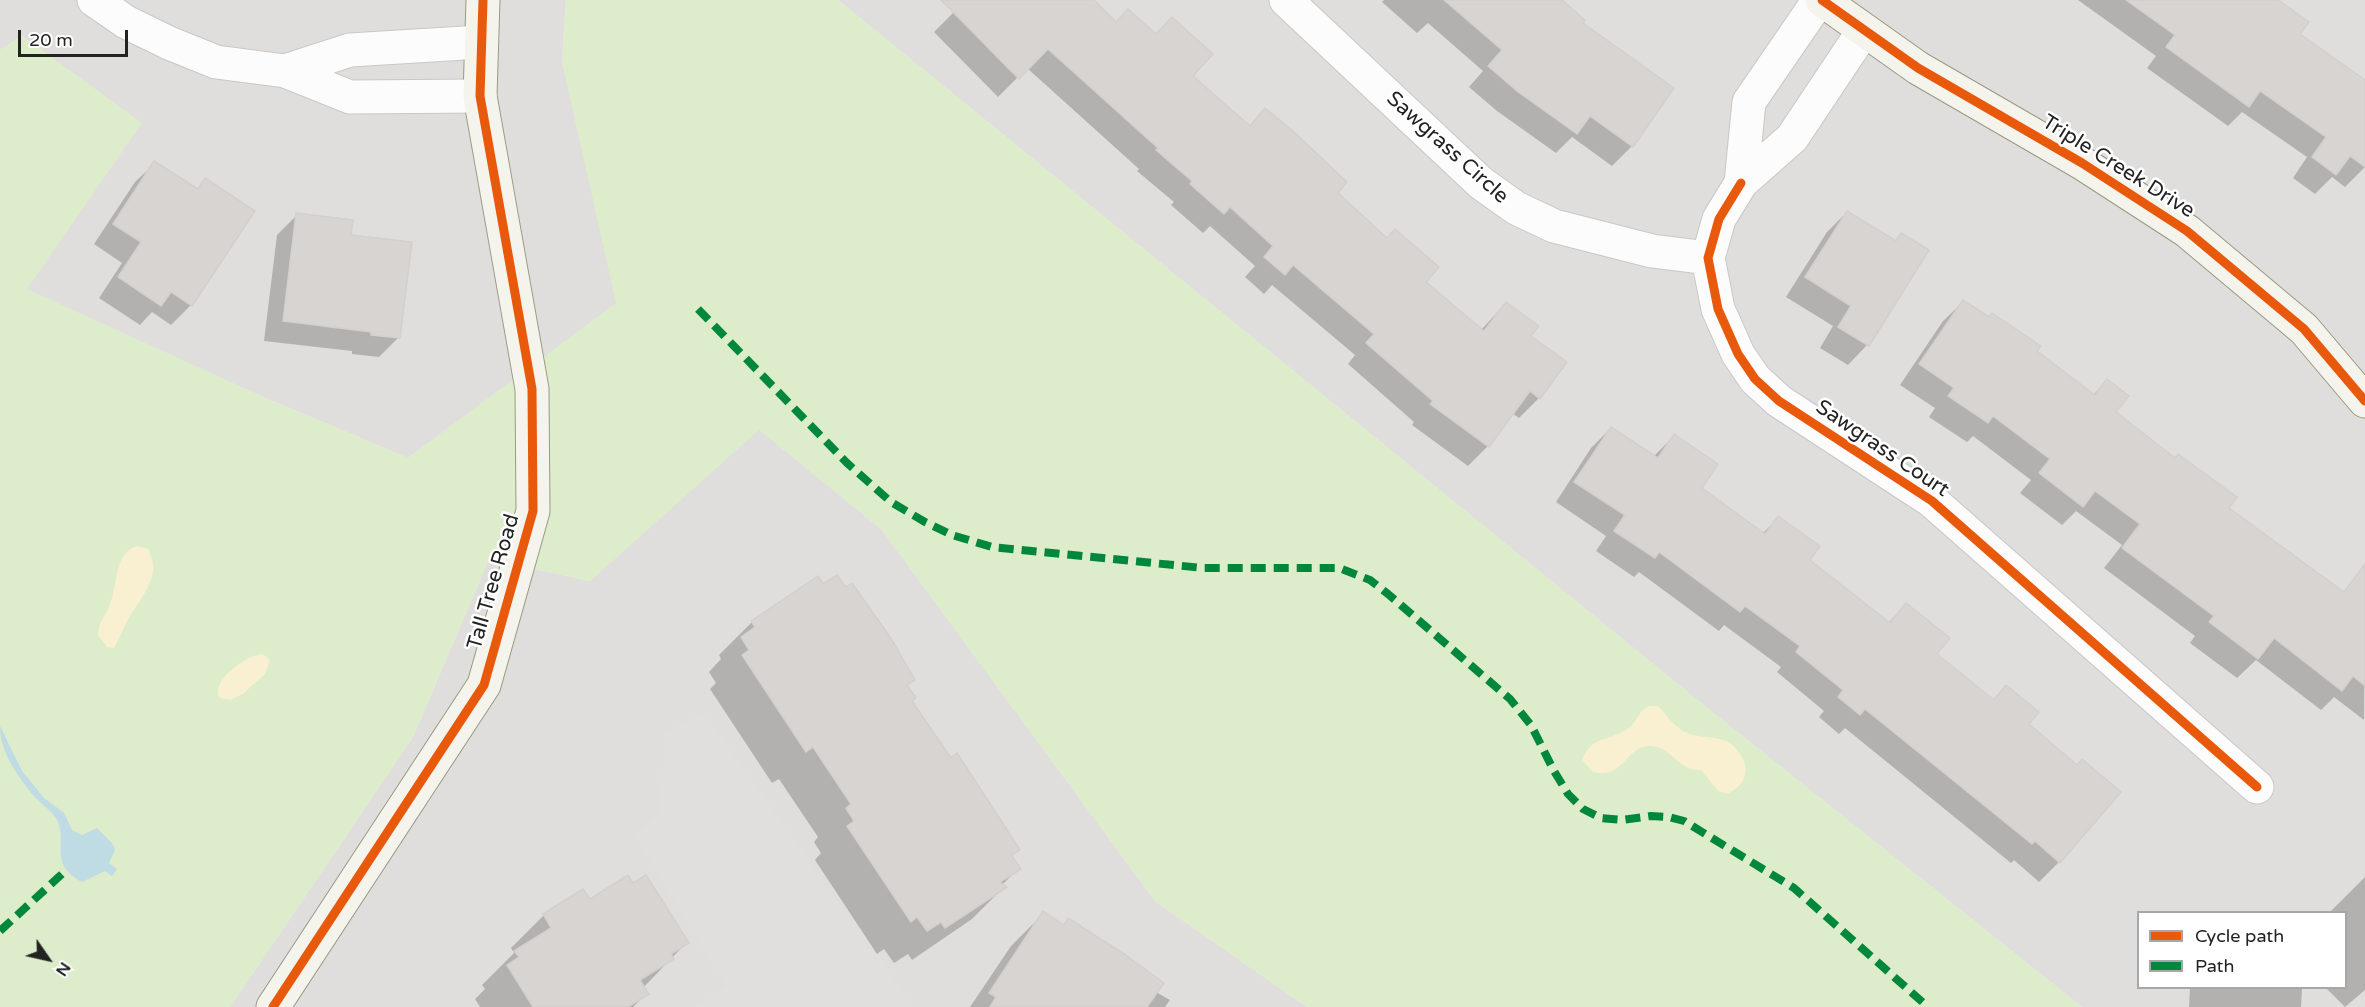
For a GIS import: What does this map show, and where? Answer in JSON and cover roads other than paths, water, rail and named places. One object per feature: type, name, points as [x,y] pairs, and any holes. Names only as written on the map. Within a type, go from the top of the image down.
[{"type":"street","points":[[94,0],[126,21],[169,43],[216,62],[285,71],[350,97],[480,96]]},
{"type":"street","name":"Tall Tree Road","points":[[273,1007],[484,685],[533,511],[532,389],[480,96],[483,0]]},
{"type":"street","name":"Sawgrass Circle","points":[[1286,0],[1481,183],[1516,208],[1554,226],[1652,251],[1708,258]]},
{"type":"street","name":"Sawgrass Court","points":[[1741,183],[1749,102],[1820,0]]},
{"type":"street","name":"Triple Creek Drive","points":[[1820,0],[1918,68],[2082,163],[2187,231],[2304,329],[2365,402]]},
{"type":"street","name":"Sawgrass Court","points":[[1864,30],[1792,138],[1741,183],[1719,219],[1708,258],[1718,309],[1737,354],[1755,379],[1779,401],[1932,501],[2257,787]]},
{"type":"street","points":[[285,71],[350,50],[482,42]]},
{"type":"water","points":[[0,726],[22,771],[44,798],[64,813],[72,830],[82,835],[97,828],[112,843],[115,850],[109,863],[117,869],[112,876],[105,871],[82,882],[71,875],[65,867],[61,852],[60,827],[56,818],[33,795],[16,771],[6,754]]}]
